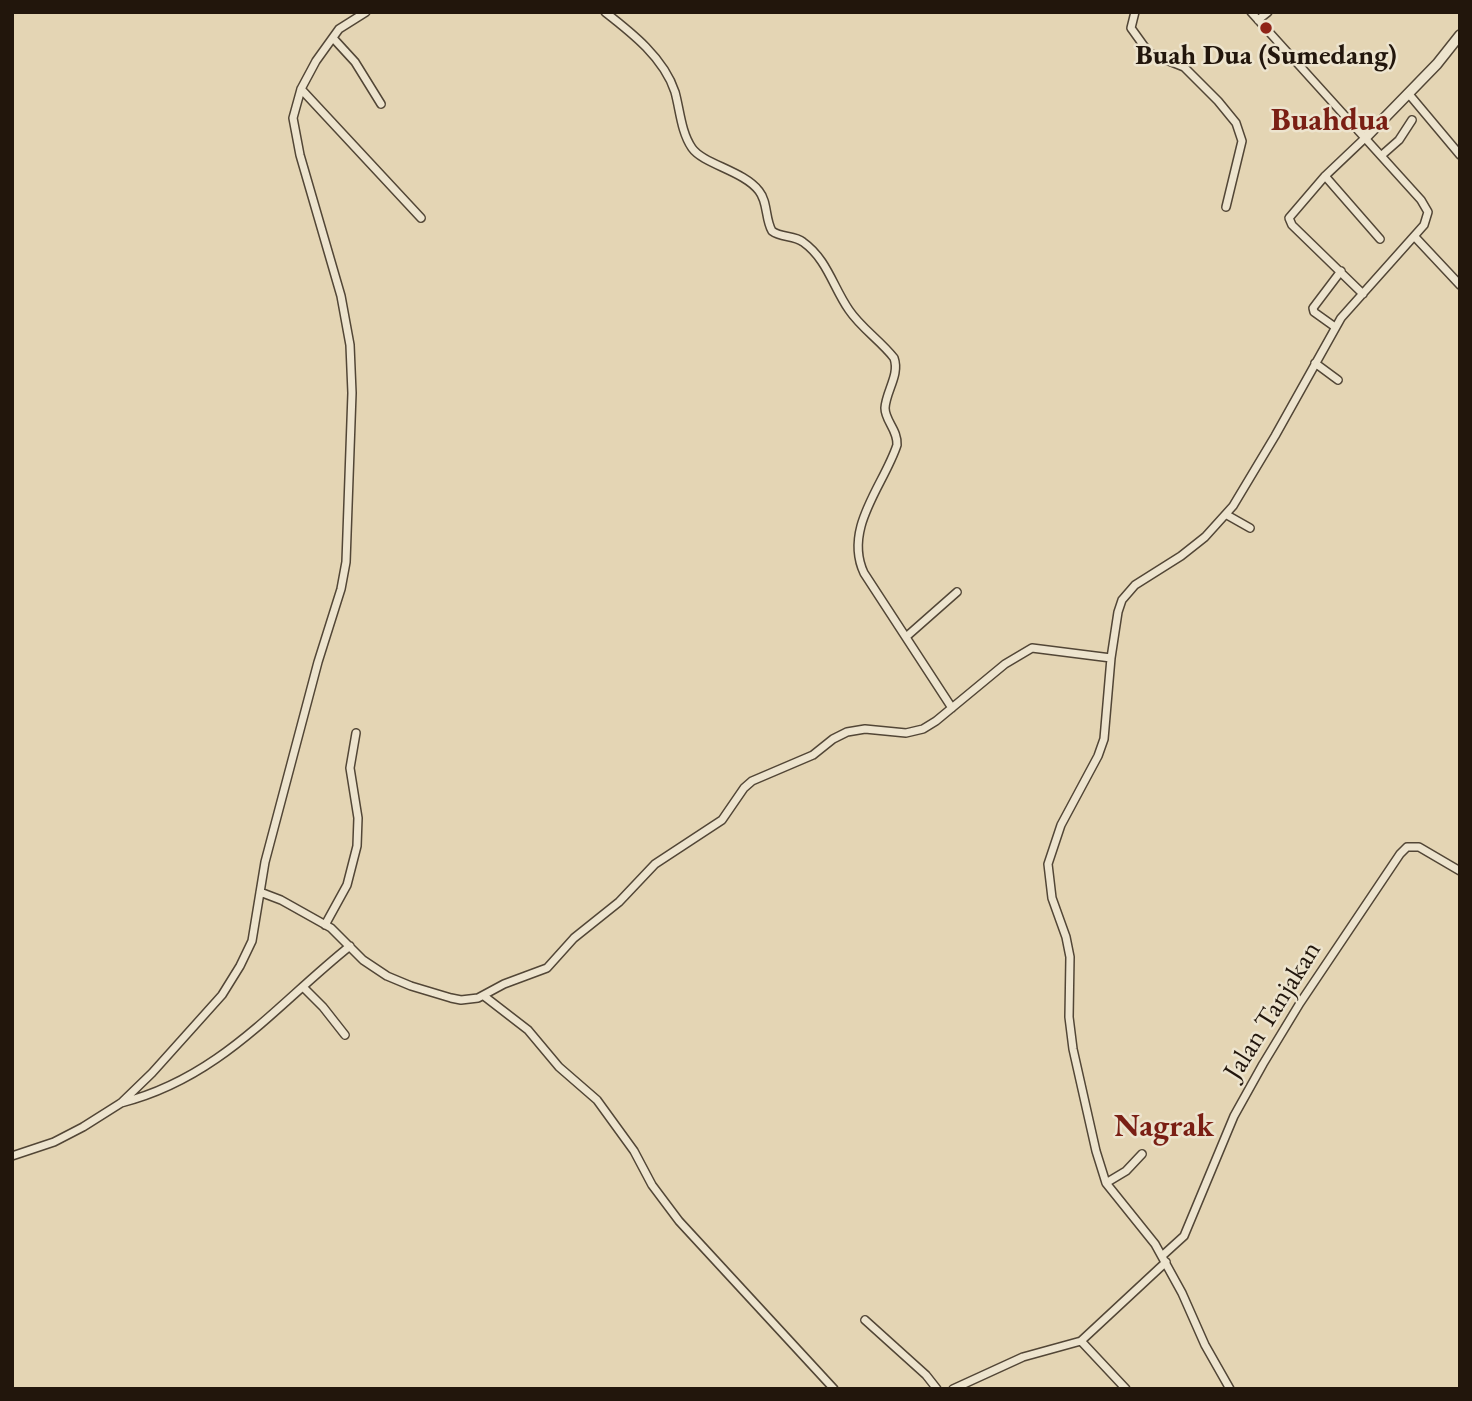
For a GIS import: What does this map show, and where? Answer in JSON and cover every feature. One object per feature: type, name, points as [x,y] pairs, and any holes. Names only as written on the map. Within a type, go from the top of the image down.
[{"type":"street","points":[[12,1156],[54,1142],[83,1128],[121,1103],[152,1073],[222,995],[252,941],[260,892],[284,789],[318,662],[341,589],[345,562],[352,393],[350,345],[333,265],[297,144],[293,111],[301,89],[333,38],[345,24],[366,12]]},
{"type":"street","points":[[605,12],[632,34],[665,71],[675,93],[684,132],[696,152],[723,165],[759,190],[772,231],[780,236],[800,240],[809,248],[830,273],[849,310],[895,361],[895,374],[885,408],[897,434],[897,445],[866,509],[859,555],[864,573],[952,708]]},
{"type":"street","points":[[1135,12],[1130,22],[1131,28],[1144,48],[1152,55],[1184,67],[1218,101],[1239,129],[1241,147],[1226,206]]},
{"type":"street","points":[[1230,1389],[1149,1234],[1106,1183],[1073,1049],[1069,1017],[1070,957],[1052,898],[1048,873],[1049,857],[1057,832],[1101,748],[1108,711],[1111,658],[1118,612],[1130,589],[1194,546],[1227,514],[1269,448],[1335,327],[1348,309],[1415,237],[1427,219],[1426,208],[1382,155],[1251,12]]},
{"type":"street","points":[[1258,20],[1268,12]]},
{"type":"street","points":[[1363,295],[1289,220],[1325,176],[1408,93],[1460,35]]},
{"type":"street","points":[[333,38],[355,62],[381,104]]},
{"type":"street","points":[[301,89],[421,218]]},
{"type":"street","points":[[1408,93],[1460,155]]},
{"type":"street","points":[[1382,155],[1399,140],[1412,120]]},
{"type":"street","points":[[1325,176],[1380,239]]},
{"type":"street","points":[[1415,237],[1460,285]]},
{"type":"street","points":[[1335,327],[1314,312],[1313,308],[1341,271]]},
{"type":"street","points":[[1315,363],[1338,380]]},
{"type":"street","points":[[1227,514],[1250,528]]},
{"type":"street","points":[[906,637],[957,592]]},
{"type":"street","points":[[260,892],[281,900],[326,925],[378,971],[411,986],[461,1000],[484,996],[504,984],[547,968],[565,947],[619,902],[655,864],[722,820],[752,780],[813,755],[832,739],[847,732],[865,729],[912,732],[936,721],[1005,664],[1032,648],[1111,658]]},
{"type":"street","points":[[326,925],[348,885],[357,846],[358,818],[350,768],[356,733]]},
{"type":"street","name":"Jalan Tanjakan","points":[[1164,1259],[1184,1236],[1234,1116],[1263,1064],[1300,1003],[1400,854],[1407,847],[1419,847],[1460,871]]},
{"type":"street","points":[[121,1103],[160,1092],[228,1053],[350,946]]},
{"type":"street","points":[[303,987],[345,1035]]},
{"type":"street","points":[[484,996],[528,1030],[559,1068],[597,1100],[634,1151],[652,1185],[678,1221],[834,1389]]},
{"type":"street","points":[[1106,1183],[1126,1171],[1142,1154]]},
{"type":"street","points":[[953,1389],[1011,1362],[1081,1341],[1164,1259]]},
{"type":"street","points":[[865,1321],[919,1368],[937,1389]]},
{"type":"street","points":[[1081,1341],[1126,1389]]},
{"type":"place","name":"Buah Dua (Sumedang)","points":[[1266,28]]},
{"type":"district","name":"Buahdua","points":[[1330,121]]},
{"type":"district","name":"Nagrak","points":[[1164,1127]]}]
